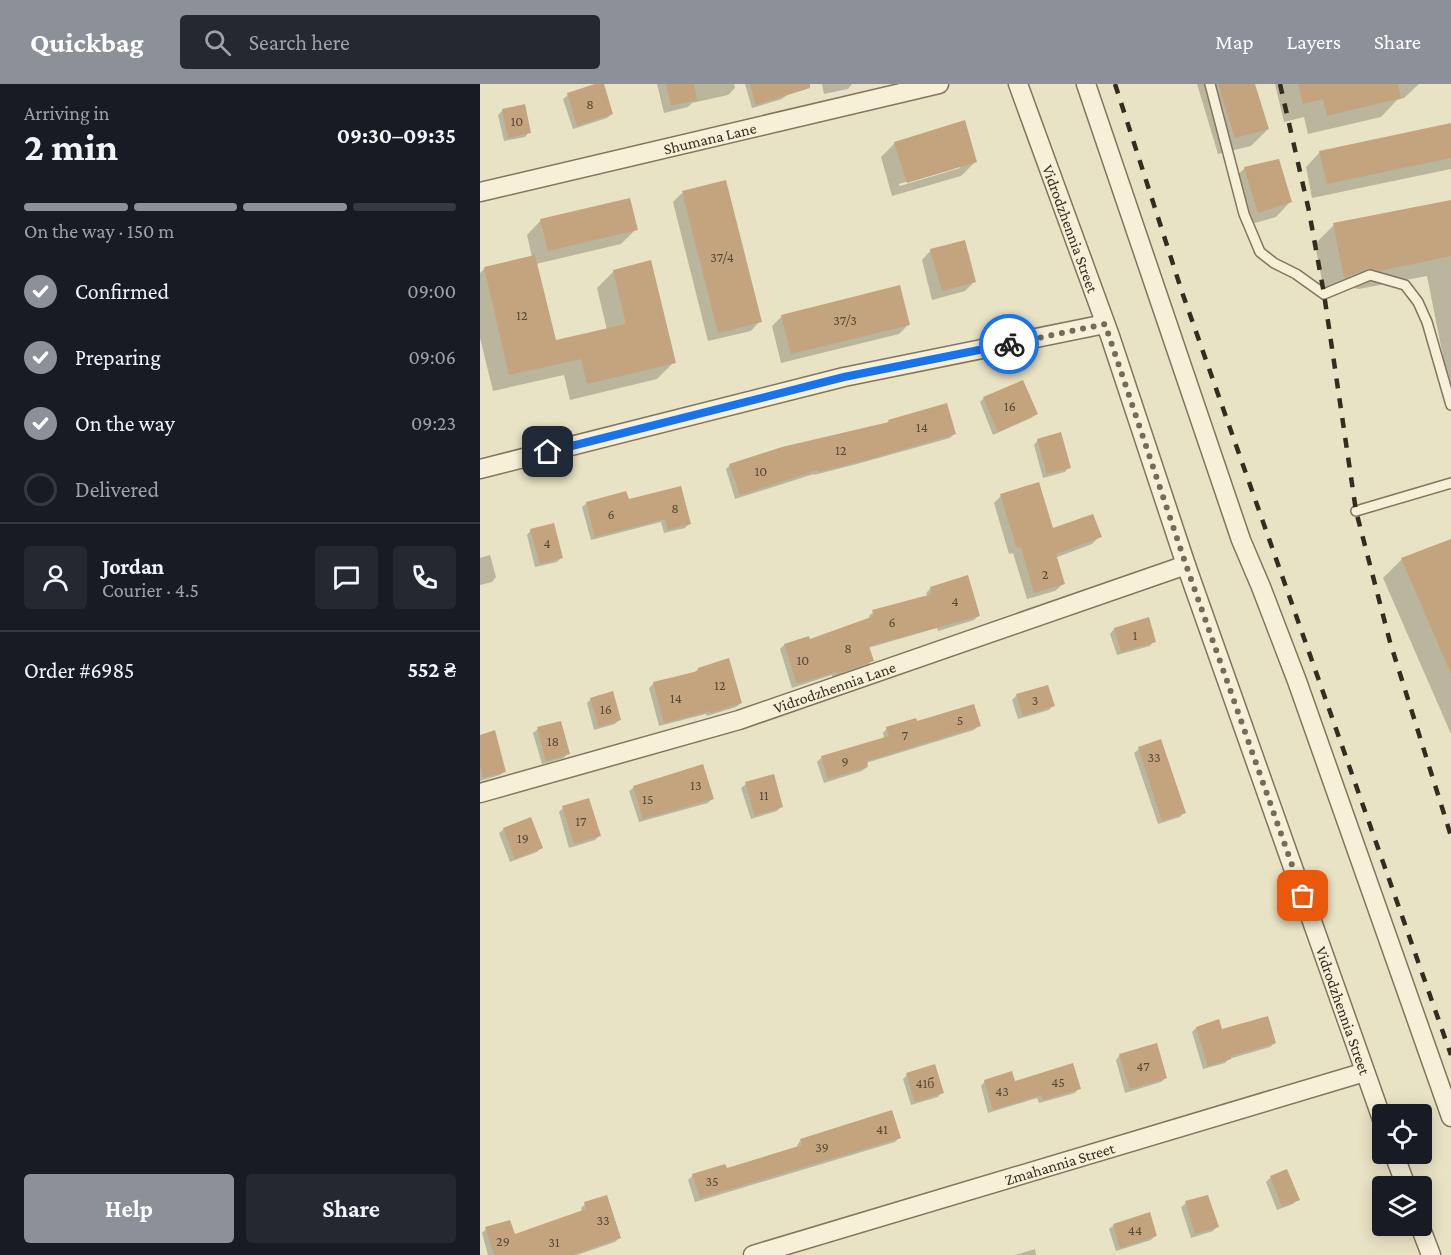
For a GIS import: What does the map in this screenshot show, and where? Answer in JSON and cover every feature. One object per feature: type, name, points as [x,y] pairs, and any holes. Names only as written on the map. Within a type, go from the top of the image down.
[{"type":"street","name":"Shumana Lane","points":[[480,192],[939,84]]},
{"type":"street","name":"Vidrodzhennia Street","points":[[1018,84],[1105,324],[1186,565],[1377,1104]]},
{"type":"street","points":[[1086,84],[1240,540],[1261,587],[1297,681],[1451,1117]]},
{"type":"street","points":[[480,469],[844,377],[1105,324]]},
{"type":"street","name":"Vidrodzhennia Lane","points":[[480,793],[739,720],[1186,565]]},
{"type":"street","name":"Zmahannia Street","points":[[753,1255],[1365,1072]]},
{"type":"street","points":[[1424,1236],[1431,1255]]},
{"type":"lane","points":[[1210,84],[1244,214],[1260,252],[1324,294],[1370,275],[1405,285],[1418,302],[1427,322],[1451,405]]},
{"type":"lane","points":[[1356,511],[1451,483]]},
{"type":"building","points":[[595,84],[604,84],[613,114],[577,126],[567,93]]},
{"type":"building","points":[[666,84],[694,84],[697,100],[671,106]]},
{"type":"building","points":[[750,84],[810,84],[810,88],[756,105]]},
{"type":"building","points":[[1218,84],[1255,84],[1269,129],[1235,138]]},
{"type":"building","points":[[1298,84],[1398,84],[1401,98],[1327,116],[1323,99],[1303,104]]},
{"type":"building","points":[[525,104],[531,133],[508,138],[502,109]]},
{"type":"building","points":[[965,120],[977,162],[907,183],[894,142]]},
{"type":"building","points":[[1451,123],[1451,158],[1327,184],[1319,151]]},
{"type":"building","points":[[1279,159],[1292,202],[1258,213],[1244,167]]},
{"type":"building","points":[[726,180],[762,322],[718,333],[682,191]]},
{"type":"building","points":[[630,198],[638,230],[548,251],[540,219]]},
{"type":"building","points":[[1451,200],[1451,256],[1379,271],[1368,269],[1344,278],[1333,223]]},
{"type":"building","points":[[965,240],[976,282],[942,291],[930,249]]},
{"type":"building","points":[[535,255],[556,340],[626,324],[613,270],[651,260],[676,363],[587,384],[581,359],[509,375],[484,267]]},
{"type":"building","points":[[900,285],[910,325],[791,354],[781,315]]},
{"type":"building","points":[[1023,380],[1038,414],[998,432],[983,397]]},
{"type":"building","points":[[947,403],[956,434],[863,461],[818,472],[818,470],[740,495],[729,464],[782,447],[889,422],[888,420]]},
{"type":"building","points":[[1061,432],[1071,468],[1047,474],[1037,439]]},
{"type":"building","points":[[1039,482],[1053,528],[1093,514],[1102,537],[1056,554],[1065,584],[1034,593],[1021,547],[1017,548],[1000,494]]},
{"type":"building","points":[[681,486],[691,524],[668,530],[665,519],[595,537],[586,502],[626,491],[629,499]]},
{"type":"building","points":[[554,523],[563,558],[540,564],[530,529]]},
{"type":"building","points":[[1451,539],[1451,674],[1401,558]]},
{"type":"building","points":[[968,575],[980,616],[869,646],[874,661],[837,674],[836,672],[797,684],[784,644],[809,636],[810,639],[874,616],[872,610],[932,594],[930,587]]},
{"type":"building","points":[[1149,617],[1156,642],[1121,652],[1114,628]]},
{"type":"building","points":[[729,658],[742,703],[711,713],[711,711],[664,723],[653,682],[698,671],[698,668]]},
{"type":"building","points":[[1048,685],[1055,706],[1023,716],[1016,694]]},
{"type":"building","points":[[613,691],[621,720],[599,727],[590,698]]},
{"type":"building","points":[[974,704],[981,726],[867,761],[868,767],[828,779],[821,756],[889,736],[886,727],[916,718],[917,721]]},
{"type":"building","points":[[561,721],[570,754],[546,761],[537,727]]},
{"type":"building","points":[[495,730],[506,772],[483,778],[480,766],[480,735]]},
{"type":"building","points":[[1161,739],[1186,813],[1162,821],[1138,747]]},
{"type":"building","points":[[703,764],[714,799],[643,819],[633,786]]},
{"type":"building","points":[[774,774],[783,807],[755,816],[745,782]]},
{"type":"building","points":[[589,798],[601,836],[574,844],[562,806]]},
{"type":"building","points":[[531,817],[543,848],[515,859],[503,828]]},
{"type":"building","points":[[1268,1016],[1276,1043],[1231,1056],[1231,1059],[1208,1066],[1196,1027],[1219,1019],[1222,1029]]},
{"type":"building","points":[[1157,1043],[1167,1078],[1130,1089],[1119,1054]]},
{"type":"building","points":[[1073,1063],[1081,1089],[1043,1100],[1042,1095],[993,1110],[984,1080],[1012,1071],[1015,1081]]},
{"type":"building","points":[[935,1064],[944,1093],[915,1102],[906,1073]]},
{"type":"building","points":[[892,1110],[901,1138],[700,1198],[692,1174],[725,1164],[727,1168],[802,1145],[800,1139]]},
{"type":"building","points":[[1287,1169],[1300,1200],[1282,1207],[1270,1176]]},
{"type":"building","points":[[607,1195],[621,1238],[572,1255],[494,1255],[485,1227],[510,1220],[515,1234],[586,1209],[584,1202]]},
{"type":"building","points":[[1208,1195],[1219,1227],[1195,1234],[1185,1201]]},
{"type":"building","points":[[1150,1212],[1157,1236],[1120,1248],[1113,1224]]},
{"type":"railway","points":[[1115,84],[1182,292],[1451,1055]]},
{"type":"railway","points":[[1280,84],[1309,211],[1324,294],[1356,511],[1390,642],[1451,836]]},
{"type":"way so far","points":[[1009,344],[1105,324],[1186,565],[1303,896]]},
{"type":"route","points":[[548,452],[844,377],[1009,344]]}]
